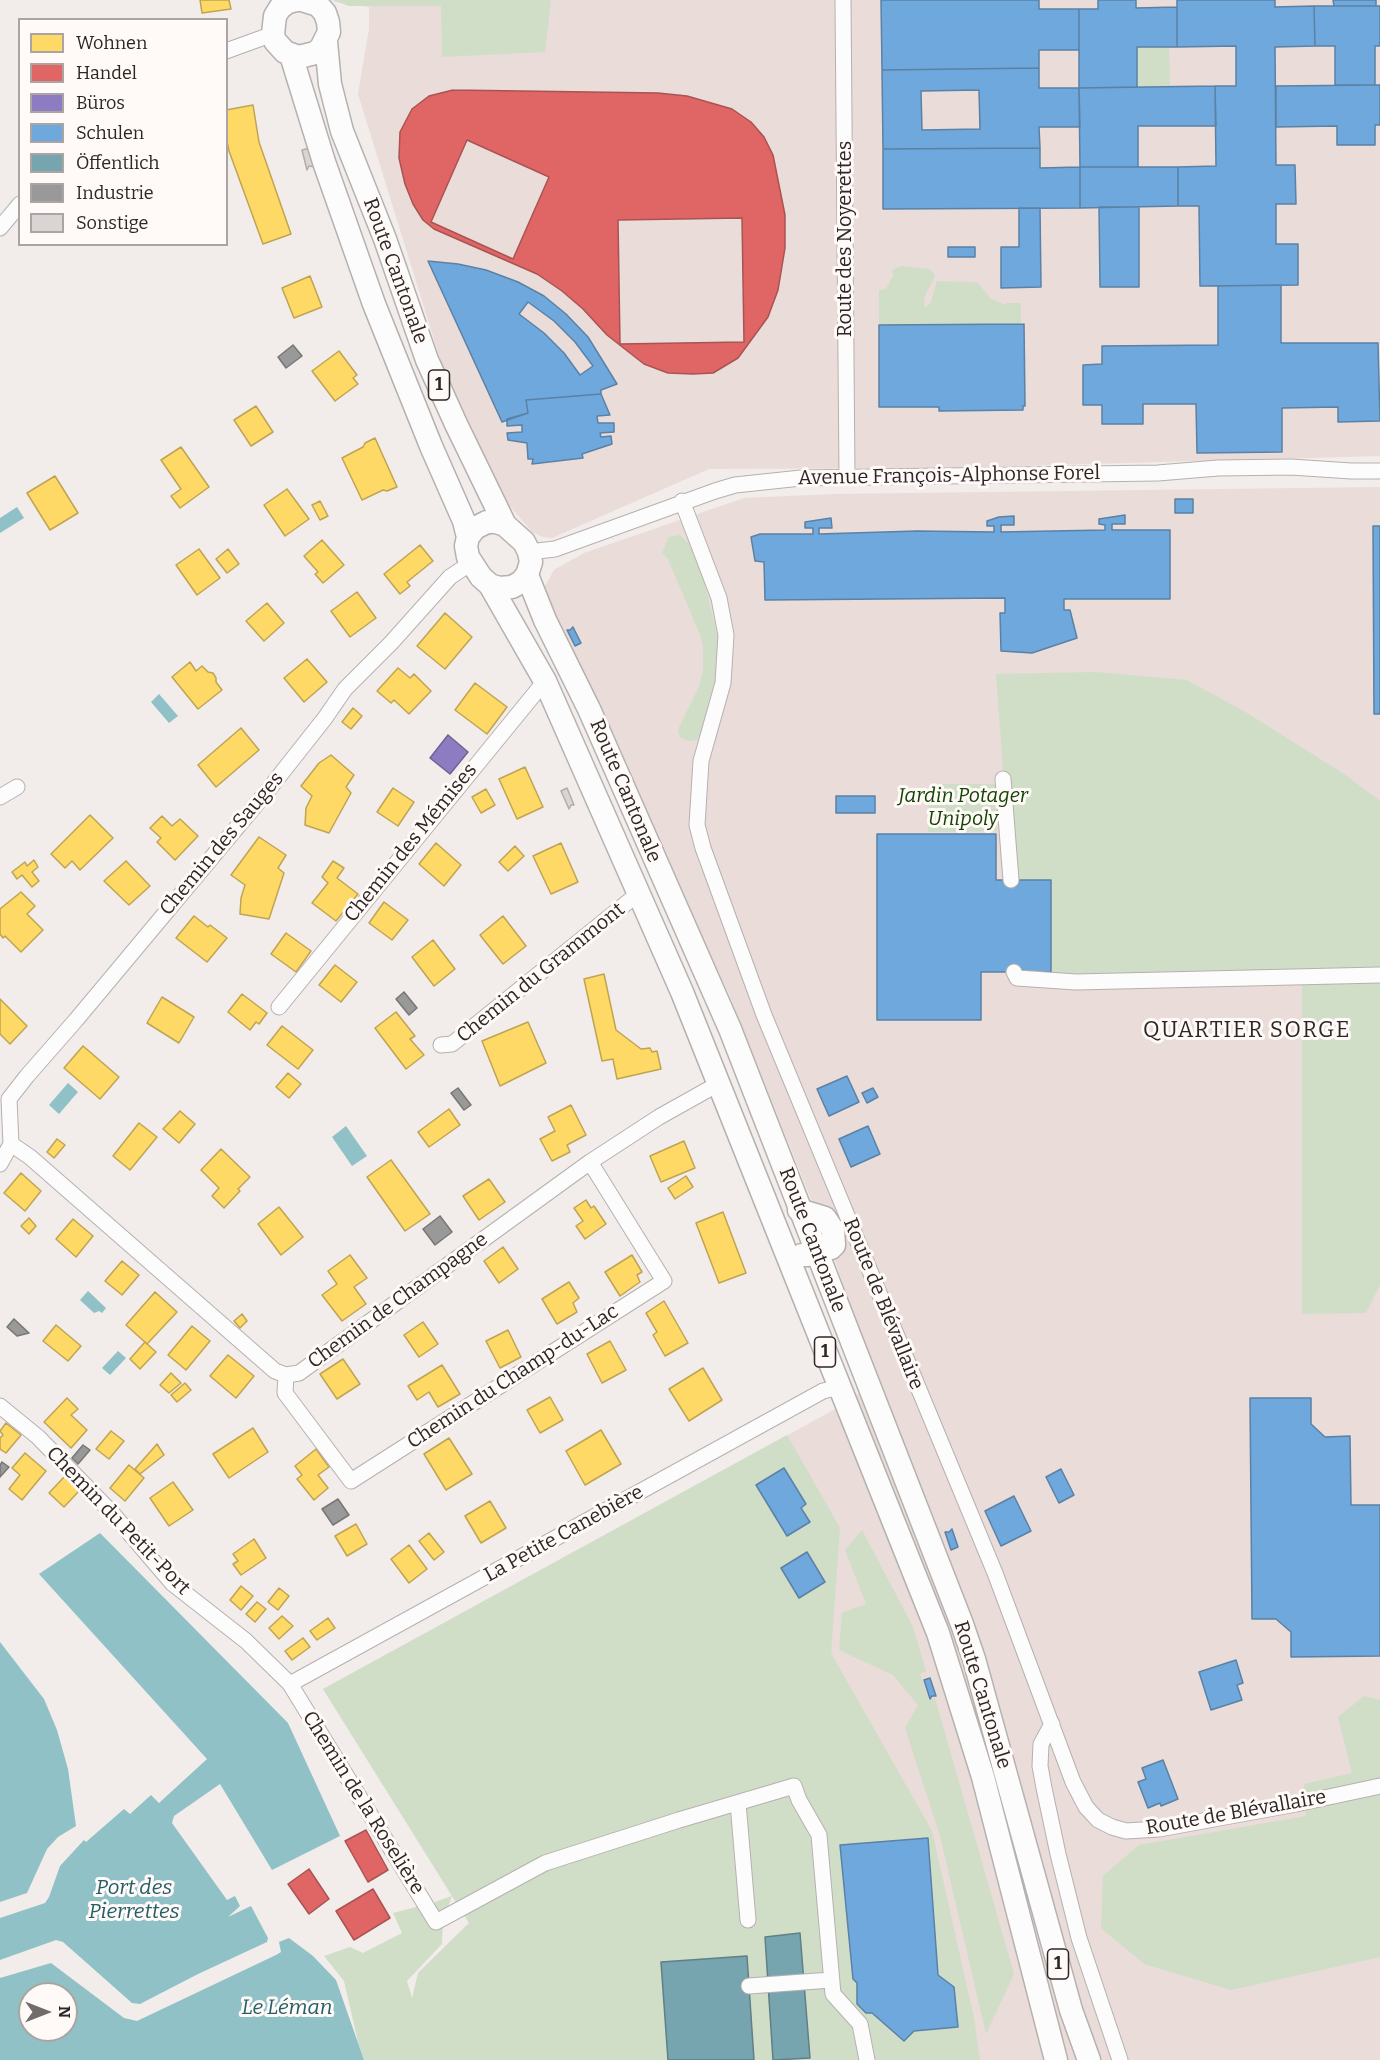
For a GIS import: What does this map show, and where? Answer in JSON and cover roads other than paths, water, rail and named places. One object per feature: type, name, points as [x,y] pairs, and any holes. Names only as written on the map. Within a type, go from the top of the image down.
[{"type":"main road","points":[[299,2],[325,13],[329,32],[326,42],[315,53],[299,57],[279,47],[273,34],[275,16],[299,2]]},
{"type":"main road","name":"Route Cantonale","points":[[326,42],[330,84],[342,131],[385,239],[428,360],[505,525]]},
{"type":"main road","name":"Route Cantonale","points":[[291,55],[324,162],[374,304],[464,521],[468,537]]},
{"type":"main road","points":[[487,522],[505,525],[524,542],[530,552],[531,562],[527,575],[521,582],[512,587],[499,588],[490,585],[471,563],[466,546],[468,537],[475,528],[487,522]]},
{"type":"main road","name":"Route Cantonale","points":[[527,575],[545,620],[589,709],[730,1029],[974,1659],[1068,1999],[1089,2060]]},
{"type":"main road","name":"Route Cantonale","points":[[490,585],[545,681],[682,992],[938,1633],[989,1798],[1056,2060]]},
{"type":"main road","points":[[751,1167],[772,1197],[795,1249],[802,1255],[817,1253]]},
{"type":"street","name":"Route des Noyerettes","points":[[843,0],[847,477]]},
{"type":"street","points":[[228,50],[273,34]]},
{"type":"street","points":[[0,228],[18,206]]},
{"type":"street","name":"Avenue François-Alphonse Forel","points":[[530,552],[555,549],[682,501],[735,485],[801,478],[1158,473],[1240,467],[1380,471]]},
{"type":"street","name":"Route de Blévallaire","points":[[682,501],[719,598],[726,635],[723,683],[701,761],[698,825],[703,848],[764,1015],[995,1573],[1073,1782],[1086,1807],[1098,1820],[1112,1827],[1126,1831],[1159,1829],[1380,1786]]},
{"type":"street","name":"Chemin des Sauges","points":[[11,1144],[9,1099],[27,1076],[269,789],[326,718],[345,689],[391,643],[450,577],[471,563]]},
{"type":"street","name":"Chemin des Mémises","points":[[279,1007],[545,681]]},
{"type":"street","points":[[1003,779],[1011,880]]},
{"type":"street","points":[[0,797],[17,787]]},
{"type":"street","name":"Chemin du Grammont","points":[[441,1045],[452,1044],[639,893]]},
{"type":"street","points":[[1014,972],[1017,978],[1076,982],[1380,975]]},
{"type":"street","name":"Chemin de Champagne","points":[[11,1144],[30,1157],[275,1371],[286,1375],[299,1373],[590,1162],[659,1117],[718,1084]]},
{"type":"street","points":[[0,1164],[11,1144]]},
{"type":"street","name":"Chemin du Champ-du-Lac","points":[[286,1375],[285,1393],[351,1481],[664,1281],[590,1162]]},
{"type":"street","name":"La Petite Canebière","points":[[290,1684],[823,1391],[840,1388]]},
{"type":"street","name":"Chemin du Petit-Port","points":[[0,1406],[45,1444],[113,1514],[172,1583],[246,1641],[290,1684]]},
{"type":"street","name":"Chemin de la Roselière","points":[[290,1684],[436,1922],[545,1863],[738,1803]]},
{"type":"street","points":[[1052,1724],[1041,1744],[1040,1766],[1044,1788],[1079,1938],[1120,2060]]},
{"type":"street","points":[[748,1920],[738,1803],[794,1786],[799,1800],[819,1835],[833,1994],[860,2024],[867,2060]]},
{"type":"street","points":[[749,1986],[831,1980]]},
{"type":"water","points":[[17,507],[24,518],[0,533],[0,518]]},
{"type":"water","points":[[159,694],[178,716],[169,723],[151,702]]},
{"type":"water","points":[[68,1083],[78,1092],[59,1114],[49,1105]]},
{"type":"water","points":[[346,1126],[367,1156],[352,1166],[332,1137]]},
{"type":"water","points":[[88,1291],[106,1308],[102,1313],[99,1311],[94,1313],[80,1300]]},
{"type":"water","points":[[118,1351],[126,1358],[110,1375],[102,1368]]},
{"type":"water","name":"Port des Pierrettes","points":[[100,1533],[288,1723],[340,1836],[272,1870],[220,1784],[174,1816],[172,1823],[227,1900],[235,1896],[240,1906],[228,1917],[251,1906],[268,1938],[267,1942],[140,2004],[132,2003],[63,1942],[56,1940],[0,1960],[0,1918],[45,1903],[60,1866],[84,1840],[86,1842],[124,1809],[130,1814],[151,1795],[159,1803],[207,1759],[39,1574]]},
{"type":"water","points":[[0,1642],[44,1699],[57,1730],[68,1769],[76,1826],[58,1837],[47,1849],[27,1893],[0,1902]]},
{"type":"water","name":"Le Léman","points":[[289,1938],[313,1956],[336,1980],[364,2060],[0,2060],[0,1978],[51,1963],[76,1982],[18,1982],[18,2042],[78,2042],[78,1983],[124,2018],[137,2021],[281,1952],[279,1942]]},
{"type":"district","name":"QUARTIER SORGE","points":[[1247,1031]]},
{"type":"park label","name":"Jardin Potager Unipoly","points":[[963,808]]}]
